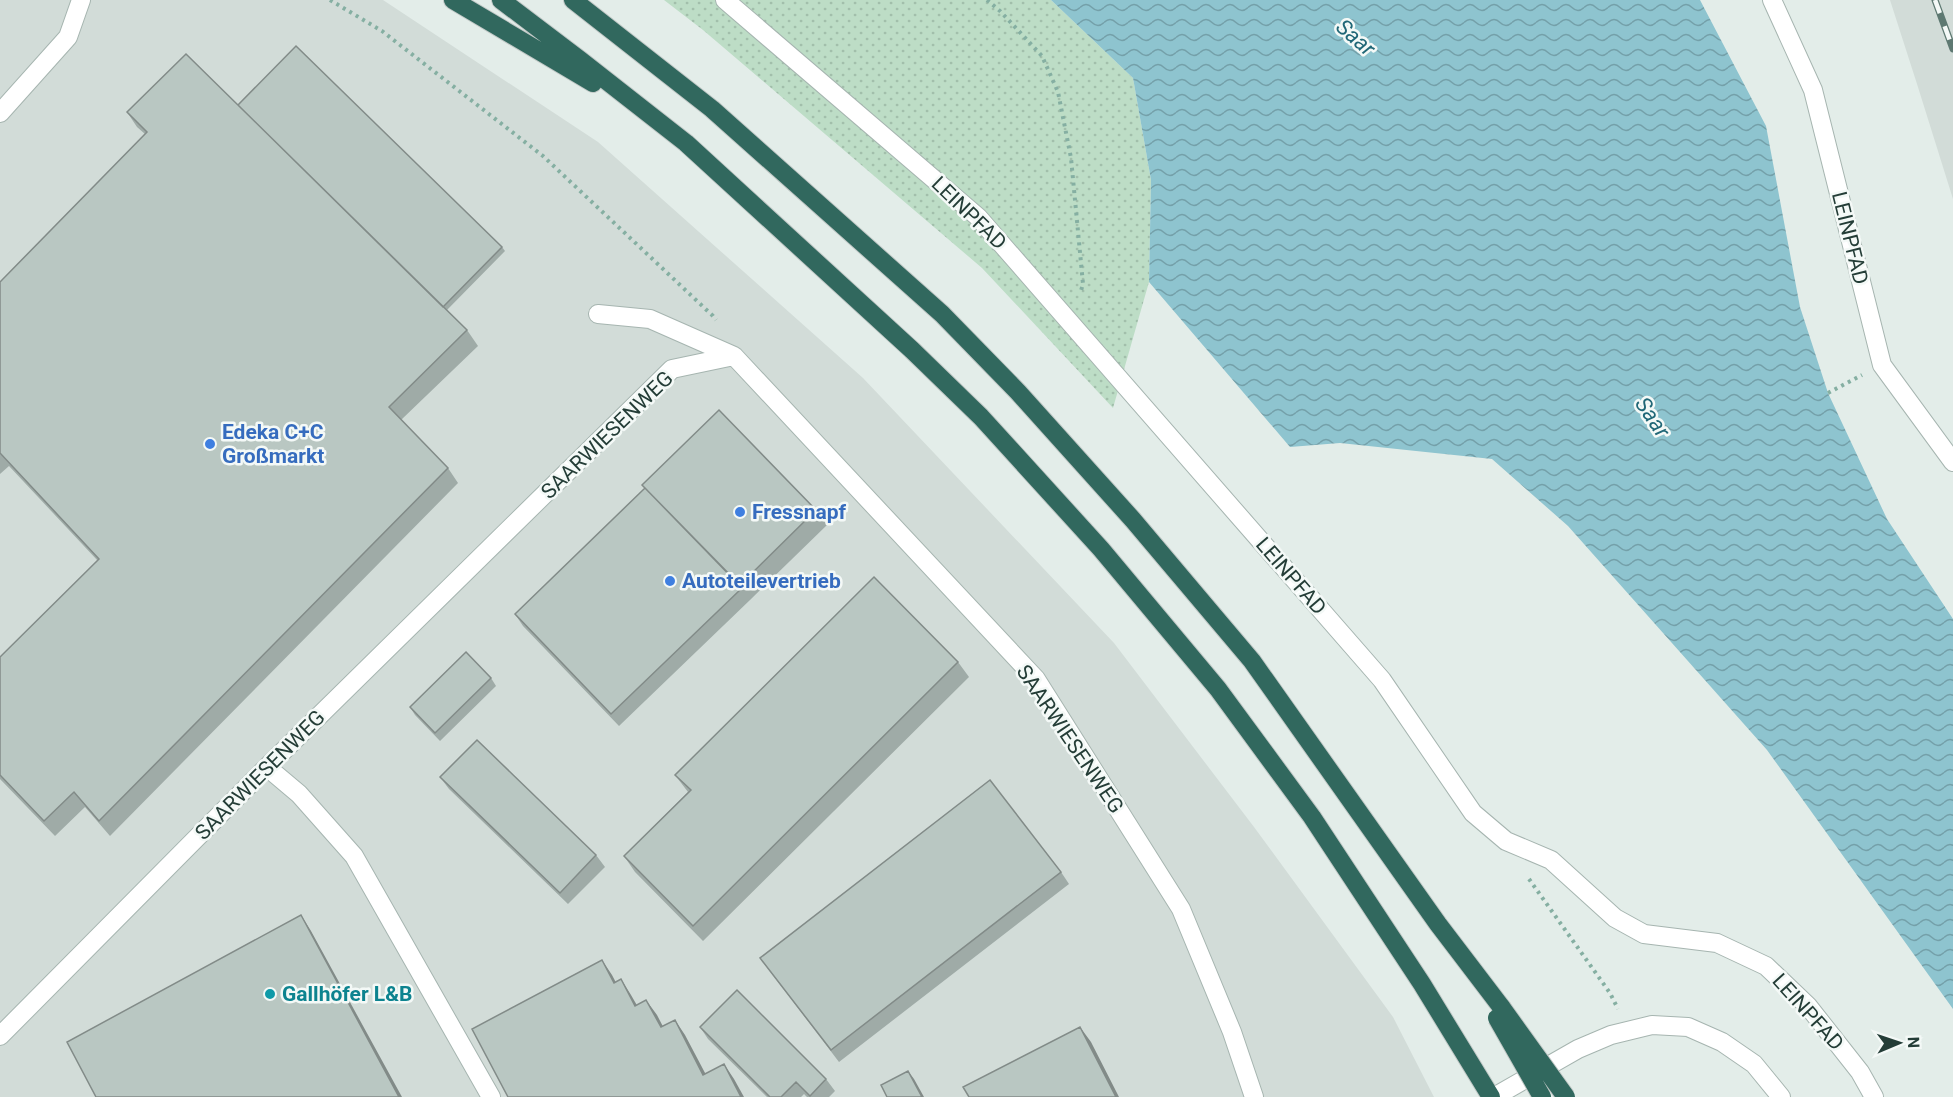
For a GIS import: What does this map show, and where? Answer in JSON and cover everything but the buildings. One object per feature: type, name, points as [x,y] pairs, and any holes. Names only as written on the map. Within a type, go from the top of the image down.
[{"type":"highway","points":[[453,0],[570,68],[686,143]]},
{"type":"highway","points":[[501,0],[686,143],[912,350],[981,417],[1101,549],[1218,688],[1312,817],[1422,984],[1450,1034],[1492,1097]]},
{"type":"highway","points":[[573,0],[712,109],[942,314],[1018,392],[1133,520],[1252,661],[1498,1010],[1566,1097]]},
{"type":"highway","points":[[585,0],[628,41]]},
{"type":"highway","points":[[1498,1010],[1542,1097]]},
{"type":"highway","points":[[1450,1034],[1477,1097]]},
{"type":"street","points":[[0,112],[68,38],[81,0]]},
{"type":"street","name":"LEINPFAD","points":[[725,0],[978,217],[1382,680],[1473,813],[1506,841],[1551,860],[1615,918],[1644,934],[1718,943],[1766,966],[1808,1006],[1860,1072],[1874,1097]]},
{"type":"street","name":"LEINPFAD","points":[[1772,0],[1813,90],[1882,365],[1953,462]]},
{"type":"street","points":[[598,314],[650,319],[734,356]]},
{"type":"street","name":"SAARWIESENWEG","points":[[0,1036],[267,767],[672,369],[734,356],[1036,680],[1181,909],[1232,1032],[1254,1097]]},
{"type":"street","points":[[267,767],[298,794],[354,856],[491,1097]]},
{"type":"street","points":[[1492,1097],[1578,1049],[1611,1035],[1652,1025],[1688,1027],[1722,1042],[1754,1064],[1781,1097]]},
{"type":"path","points":[[330,0],[382,31],[543,156],[713,316],[734,356]]},
{"type":"path","points":[[987,0],[1000,10],[1042,57],[1058,92],[1071,158],[1083,284],[1071,324]]},
{"type":"path","points":[[1828,393],[1882,365]]},
{"type":"path","points":[[1528,877],[1610,993],[1630,1030]]},
{"type":"shaded area","points":[[0,0],[383,0],[598,142],[863,378],[1114,643],[1254,827],[1393,1017],[1434,1097],[0,1097]]},
{"type":"shaded area","points":[[1890,0],[1953,0],[1953,199],[1917,84]]},
{"type":"green space","points":[[664,0],[1051,0],[1133,78],[1151,180],[1149,282],[1113,408],[982,268],[703,30]]},
{"type":"water","name":"Saar","points":[[1051,0],[1700,0],[1766,126],[1800,307],[1828,393],[1887,519],[1953,619],[1953,1009],[1767,750],[1568,526],[1492,459],[1340,443],[1290,447],[1149,282],[1151,180],[1133,78]]},
{"type":"railway","points":[[1935,0],[1953,49]]},
{"type":"place","name":"Edeka C+C Großmarkt","points":[[210,444]]},
{"type":"place","name":"Fressnapf","points":[[740,512]]},
{"type":"place","name":"Autoteilevertrieb","points":[[670,581]]},
{"type":"place","name":"Gallhöfer L&B","points":[[270,994]]}]
